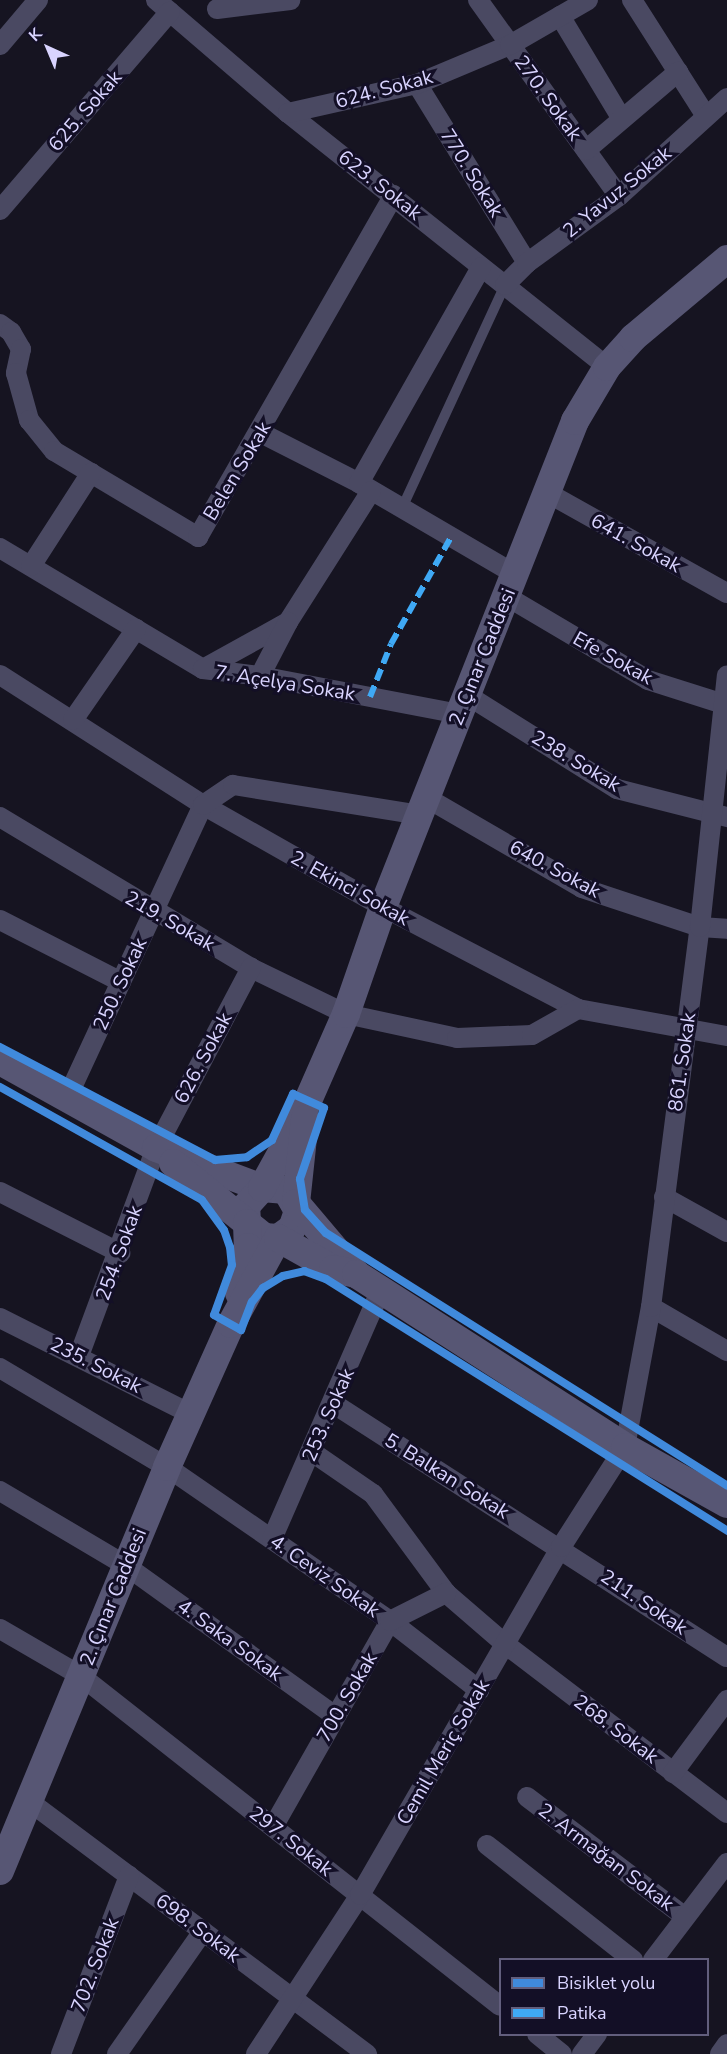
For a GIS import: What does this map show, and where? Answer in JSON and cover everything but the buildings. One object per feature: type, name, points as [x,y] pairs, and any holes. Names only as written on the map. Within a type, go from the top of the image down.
[{"type":"street","points":[[0,45],[39,0]]},
{"type":"street","points":[[208,43],[217,4],[290,0]]},
{"type":"street","name":"270. Sokak","points":[[478,0],[619,196]]},
{"type":"street","name":"624. Sokak","points":[[288,112],[417,84],[510,45],[588,0]]},
{"type":"street","points":[[632,0],[706,117]]},
{"type":"street","name":"623. Sokak","points":[[163,6],[288,112],[608,367]]},
{"type":"street","name":"625. Sokak","points":[[0,210],[163,6]]},
{"type":"street","points":[[560,16],[622,119]]},
{"type":"street","points":[[586,150],[678,72]]},
{"type":"street","name":"770. Sokak","points":[[417,84],[527,263]]},
{"type":"street","name":"2. Yavuz Sokak","points":[[505,285],[527,263],[619,196],[727,98]]},
{"type":"street","name":"Belen Sokak","points":[[0,324],[10,332],[21,350],[16,373],[29,420],[54,451],[198,537],[261,433],[394,195]]},
{"type":"street","name":"2. Çınar Caddesi","points":[[309,1102],[346,1014],[383,907],[575,420],[608,367],[633,338],[727,258]]},
{"type":"street","points":[[261,676],[288,622],[365,487],[481,267]]},
{"type":"street","points":[[261,433],[402,508],[510,585]]},
{"type":"street","points":[[31,566],[91,473]]},
{"type":"street","name":"641. Sokak","points":[[546,492],[727,593]]},
{"type":"street","name":"7. Açelya Sokak","points":[[0,548],[203,669],[463,705]]},
{"type":"street","name":"Efe Sokak","points":[[510,585],[648,680],[726,706]]},
{"type":"street","points":[[203,669],[288,622]]},
{"type":"street","points":[[74,720],[136,629]]},
{"type":"street","name":"2. Ekinci Sokak","points":[[0,675],[74,720],[203,805],[383,907],[578,1009],[686,1031],[727,1036]]},
{"type":"street","name":"861. Sokak","points":[[625,1447],[651,1307],[700,927],[719,816],[727,675]]},
{"type":"street","name":"238. Sokak","points":[[463,705],[617,789],[719,816]]},
{"type":"street","points":[[203,805],[232,785],[423,806]]},
{"type":"street","name":"250. Sokak","points":[[67,1098],[203,805]]},
{"type":"street","name":"640. Sokak","points":[[423,806],[582,888],[700,927],[727,929]]},
{"type":"street","name":"219. Sokak","points":[[0,817],[153,912],[251,968],[346,1014],[457,1038],[532,1035],[578,1009]]},
{"type":"street","points":[[0,920],[121,982]]},
{"type":"street","name":"626. Sokak","points":[[156,1148],[251,968]]},
{"type":"street","points":[[0,1061],[156,1148],[262,1188],[286,1190],[356,1274],[625,1447],[727,1504]]},
{"type":"street","points":[[231,1324],[244,1272],[248,1223],[246,1206],[262,1188],[309,1102]]},
{"type":"street","points":[[231,1324],[278,1238],[296,1220],[296,1203],[309,1102]]},
{"type":"street","points":[[156,1148],[231,1213],[248,1223],[264,1237],[278,1238],[333,1269],[356,1274]]},
{"type":"street","name":"254. Sokak","points":[[79,1356],[120,1253],[156,1148]]},
{"type":"street","points":[[0,1192],[120,1253]]},
{"type":"street","points":[[664,1197],[727,1232]]},
{"type":"street","name":"253. Sokak","points":[[272,1539],[334,1404],[381,1290]]},
{"type":"street","points":[[651,1307],[727,1351]]},
{"type":"street","name":"235. Sokak","points":[[0,1318],[191,1414]]},
{"type":"street","name":"2. Çınar Caddesi","points":[[0,1871],[6,1840],[30,1802],[125,1565],[231,1324]]},
{"type":"street","points":[[0,1368],[167,1467]]},
{"type":"street","name":"5. Balkan Sokak","points":[[334,1404],[561,1547]]},
{"type":"street","name":"Cemil Meriç Sokak","points":[[256,2054],[360,1895],[561,1547],[625,1447]]},
{"type":"street","name":"268. Sokak","points":[[312,1452],[373,1494],[447,1593],[505,1644],[727,1813]]},
{"type":"street","name":"4. Ceviz Sokak","points":[[167,1467],[390,1621],[479,1690]]},
{"type":"street","name":"4. Saka Sokak","points":[[0,1491],[125,1565],[335,1716]]},
{"type":"street","name":"211. Sokak","points":[[561,1547],[727,1657]]},
{"type":"street","points":[[390,1621],[447,1593]]},
{"type":"street","name":"700. Sokak","points":[[273,1827],[390,1621]]},
{"type":"street","name":"297. Sokak","points":[[0,1629],[81,1676],[499,2004]]},
{"type":"street","points":[[674,1773],[727,1700]]},
{"type":"street","name":"2. Armağan Sokak","points":[[527,1797],[685,1917]]},
{"type":"street","name":"698. Sokak","points":[[30,1802],[367,2054]]},
{"type":"street","points":[[487,1845],[632,1958]]},
{"type":"street","points":[[654,1958],[727,1863]]},
{"type":"street","name":"702. Sokak","points":[[61,2054],[129,1876]]},
{"type":"street","points":[[117,2054],[202,1931]]},
{"type":"street","points":[[540,2036],[562,2054]]},
{"type":"street","points":[[582,2054],[596,2036]]},
{"type":"street","points":[[720,2054],[727,2044]]},
{"type":"lane","points":[[402,508],[505,285]]},
{"type":"marked path","points":[[370,697],[391,644],[451,537]]},
{"type":"cycle path","points":[[0,1047],[215,1160],[247,1157],[272,1140],[293,1094],[324,1108],[300,1179],[305,1210],[326,1233],[727,1486]]},
{"type":"cycle path","points":[[0,1087],[202,1200],[224,1230],[230,1247],[232,1265],[214,1315],[241,1330],[252,1302],[263,1288],[283,1276],[304,1271],[326,1279],[727,1531]]}]
